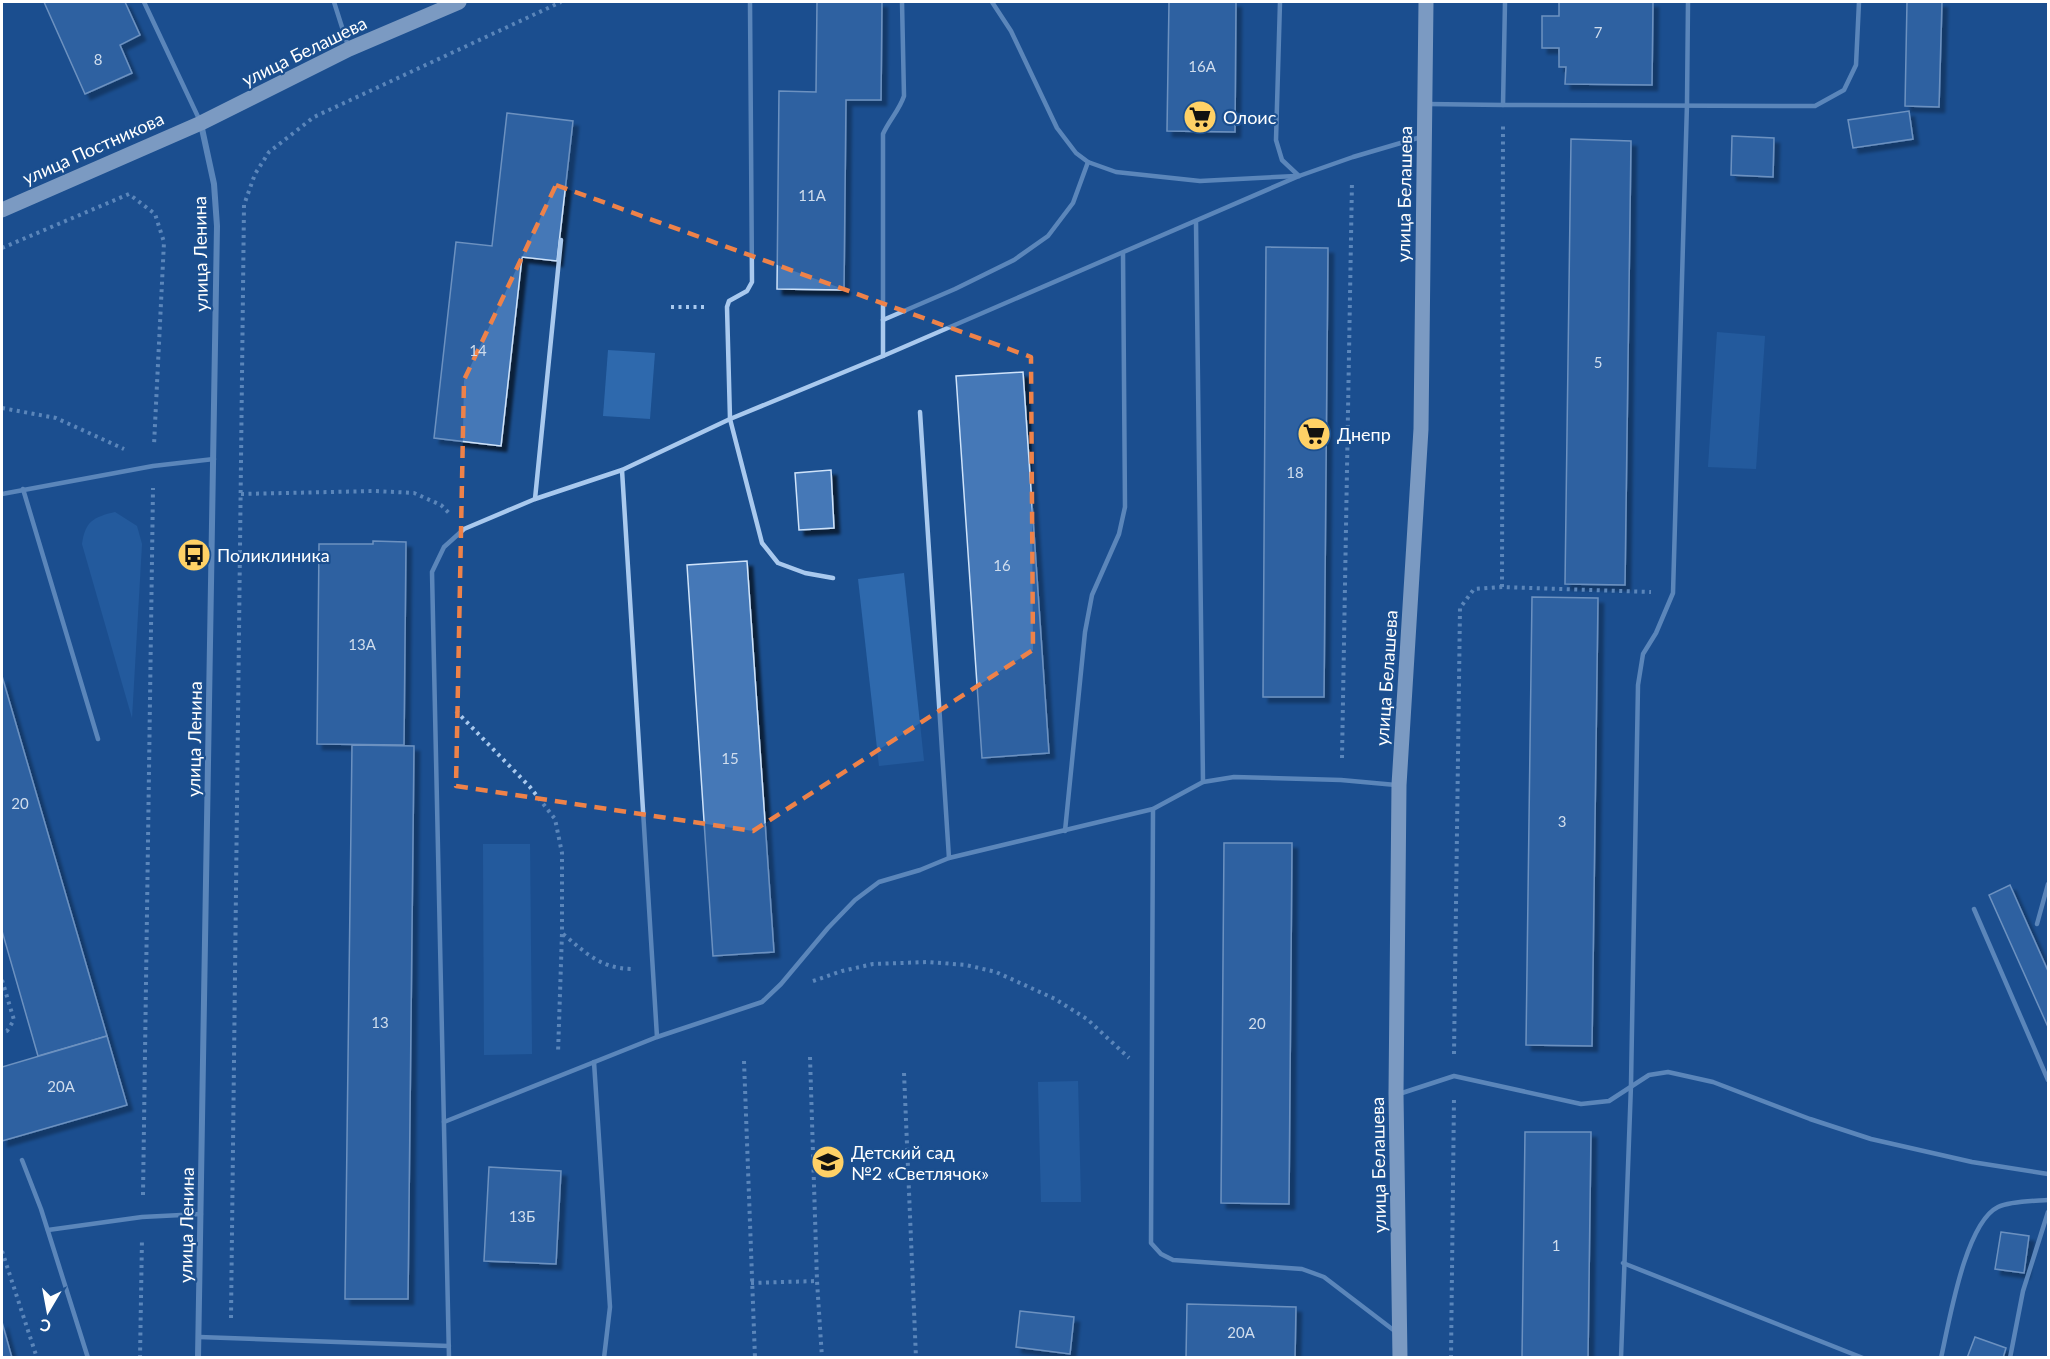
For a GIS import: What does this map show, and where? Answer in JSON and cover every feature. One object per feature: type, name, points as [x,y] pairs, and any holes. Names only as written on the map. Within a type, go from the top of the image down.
[{"type":"main road","name":"улица Белашева","points":[[201,123],[349,49],[459,2]]},
{"type":"main road","name":"улица Белашева","points":[[1400,1358],[1396,1094],[1399,785],[1421,429],[1426,2]]},
{"type":"main road","name":"улица Постникова","points":[[2,210],[201,123]]},
{"type":"street","name":"улица Ленина","points":[[198,1358],[214,459],[216,206],[214,184],[201,123]]},
{"type":"lane","points":[[144,2],[201,123]]},
{"type":"lane","points":[[334,2],[349,49]]},
{"type":"lane","points":[[750,2],[752,282],[747,291],[729,301],[727,307],[730,418],[762,543],[778,563],[805,573],[833,578]]},
{"type":"lane","points":[[883,356],[884,134],[889,120],[900,109],[904,96],[902,2]]},
{"type":"lane","points":[[992,2],[1011,31],[1057,128],[1076,153],[1088,162],[1116,172],[1200,181],[1299,176]]},
{"type":"lane","points":[[1280,2],[1276,140],[1282,160],[1299,176]]},
{"type":"lane","points":[[1503,105],[1505,2]]},
{"type":"lane","points":[[1621,1358],[1623,1263],[1632,1085],[1638,685],[1643,654],[1656,633],[1673,593],[1688,2]]},
{"type":"lane","points":[[1425,104],[1815,106],[1844,90],[1856,65],[1859,2]]},
{"type":"lane","points":[[449,1358],[432,572],[444,547],[464,529],[536,499],[622,470],[730,418],[1123,254],[1299,176],[1424,136]]},
{"type":"lane","points":[[883,320],[1014,260],[1048,236],[1073,203],[1088,162]]},
{"type":"lane","points":[[1196,222],[1203,782]]},
{"type":"lane","points":[[536,499],[561,240]]},
{"type":"lane","points":[[1065,831],[1085,632],[1092,595],[1119,534],[1125,507],[1123,254]]},
{"type":"lane","points":[[920,412],[949,858]]},
{"type":"lane","points":[[2,494],[153,466],[214,459]]},
{"type":"lane","points":[[622,470],[657,1037]]},
{"type":"lane","points":[[23,489],[98,739]]},
{"type":"lane","points":[[444,1122],[657,1037],[762,1002],[781,984],[855,900],[879,882],[920,870],[949,858],[1153,809],[1203,782],[1234,777],[1341,780],[1399,785]]},
{"type":"lane","points":[[1153,809],[1151,1243],[1161,1254],[1173,1260],[1302,1269],[1324,1277],[1401,1336]]},
{"type":"lane","points":[[2037,924],[2049,884]]},
{"type":"lane","points":[[1974,909],[2049,1080]]},
{"type":"lane","points":[[594,1062],[610,1307],[604,1358]]},
{"type":"lane","points":[[1396,1094],[1454,1076],[1581,1104],[1609,1101],[1649,1075],[1668,1072],[1713,1082],[1810,1119],[1871,1139],[1972,1162],[2049,1174]]},
{"type":"lane","points":[[22,1160],[48,1230],[88,1358]]},
{"type":"lane","points":[[1941,1358],[1968,1248],[1982,1220],[1997,1207],[2028,1201],[2049,1200]]},
{"type":"lane","points":[[2010,1358],[2023,1291],[2049,1212]]},
{"type":"lane","points":[[48,1230],[142,1217],[201,1214]]},
{"type":"lane","points":[[1623,1263],[1863,1358]]},
{"type":"lane","points":[[199,1337],[449,1346]]},
{"type":"path","points":[[230,1338],[244,205],[255,174],[269,152],[314,117],[561,2]]},
{"type":"path","points":[[1502,587],[1503,105]]},
{"type":"path","points":[[1341,780],[1353,157]]},
{"type":"path","points":[[2,248],[129,194],[155,214],[164,242],[153,466],[140,1358]]},
{"type":"path","points":[[671,307],[727,307]]},
{"type":"path","points":[[2,408],[56,418],[115,444],[153,466]]},
{"type":"path","points":[[241,494],[374,491],[414,493],[441,505],[464,529]]},
{"type":"path","points":[[1451,1358],[1460,608],[1474,589],[1502,587],[1673,593]]},
{"type":"path","points":[[435,689],[530,787],[555,819],[562,853],[557,1077]]},
{"type":"path","points":[[562,933],[594,960],[616,968],[653,970]]},
{"type":"path","points":[[809,982],[873,964],[928,962],[966,965],[996,972],[1055,999],[1087,1019],[1152,1078]]},
{"type":"path","points":[[2,980],[14,1020],[7,1030],[2,1032]]},
{"type":"path","points":[[810,1057],[817,1281],[822,1358]]},
{"type":"path","points":[[744,1062],[755,1358]]},
{"type":"path","points":[[904,1073],[916,1358]]},
{"type":"path","points":[[2,1251],[37,1358]]},
{"type":"path","points":[[751,1283],[817,1281]]},
{"type":"highlighted area","points":[[556,185],[1031,357],[1033,650],[753,831],[456,786],[464,380]]},
{"type":"shaded area","points":[[1717,332],[1765,336],[1756,469],[1708,467]]},
{"type":"shaded area","points":[[608,350],[655,353],[650,419],[603,416]]},
{"type":"shaded area","points":[[115,512],[137,526],[142,544],[132,718],[82,544],[85,530],[92,521]]},
{"type":"shaded area","points":[[904,573],[924,761],[879,766],[858,579]]},
{"type":"shaded area","points":[[483,844],[530,844],[532,1054],[484,1055]]},
{"type":"shaded area","points":[[1078,1081],[1081,1202],[1041,1202],[1038,1082]]},
{"type":"building","points":[[44,2],[125,2],[140,35],[120,45],[132,73],[85,94]]},
{"type":"building","points":[[817,2],[882,2],[881,100],[846,100],[844,290],[777,289],[779,91],[816,92]]},
{"type":"building","points":[[1169,2],[1236,2],[1235,132],[1167,131]]},
{"type":"building","points":[[1559,2],[1653,2],[1652,85],[1565,84],[1566,67],[1559,67],[1559,48],[1542,48],[1542,16],[1559,16]]},
{"type":"building","points":[[1907,2],[1942,2],[1939,107],[1905,106]]},
{"type":"building","points":[[1909,111],[1913,139],[1853,148],[1848,120]]},
{"type":"building","points":[[507,113],[573,121],[557,261],[522,257],[501,446],[434,438],[456,242],[492,246]]},
{"type":"building","points":[[1732,136],[1774,138],[1773,177],[1731,175]]},
{"type":"building","points":[[1571,139],[1631,141],[1625,585],[1565,584]]},
{"type":"building","points":[[1266,247],[1328,248],[1324,697],[1263,697]]},
{"type":"building","points":[[1023,372],[1049,753],[982,758],[956,376]]},
{"type":"building","points":[[831,470],[834,528],[799,530],[795,473]]},
{"type":"building","points":[[373,541],[406,542],[404,745],[317,744],[319,544],[373,544]]},
{"type":"building","points":[[747,561],[774,952],[713,956],[687,565]]},
{"type":"building","points":[[1532,597],[1598,598],[1592,1046],[1526,1045]]},
{"type":"building","points":[[2,676],[107,1036],[38,1056],[2,931]]},
{"type":"building","points":[[352,745],[414,746],[408,1299],[345,1299]]},
{"type":"building","points":[[1224,843],[1292,843],[1289,1204],[1221,1203]]},
{"type":"building","points":[[2010,885],[2048,971],[2048,1027],[1989,895]]},
{"type":"building","points":[[107,1036],[127,1105],[2,1141],[2,1067]]},
{"type":"building","points":[[1525,1132],[1591,1132],[1588,1358],[1522,1358]]},
{"type":"building","points":[[489,1167],[561,1171],[556,1264],[484,1261]]},
{"type":"building","points":[[2001,1232],[2029,1236],[2024,1273],[1995,1269]]},
{"type":"building","points":[[1187,1304],[1296,1307],[1295,1358],[1186,1358]]},
{"type":"building","points":[[1020,1311],[1074,1317],[1070,1354],[1016,1347]]},
{"type":"building","points":[[2,1322],[12,1358],[2,1358]]},
{"type":"building","points":[[1975,1337],[2006,1348],[2003,1358],[1967,1358]]},
{"type":"place","name":"Олоис","points":[[1200,117]]},
{"type":"place","name":"Днепр","points":[[1314,434]]},
{"type":"place","name":"Поликлиника","points":[[194,555]]},
{"type":"place","name":"Детский сад №2 «Светлячок»","points":[[828,1162]]}]
